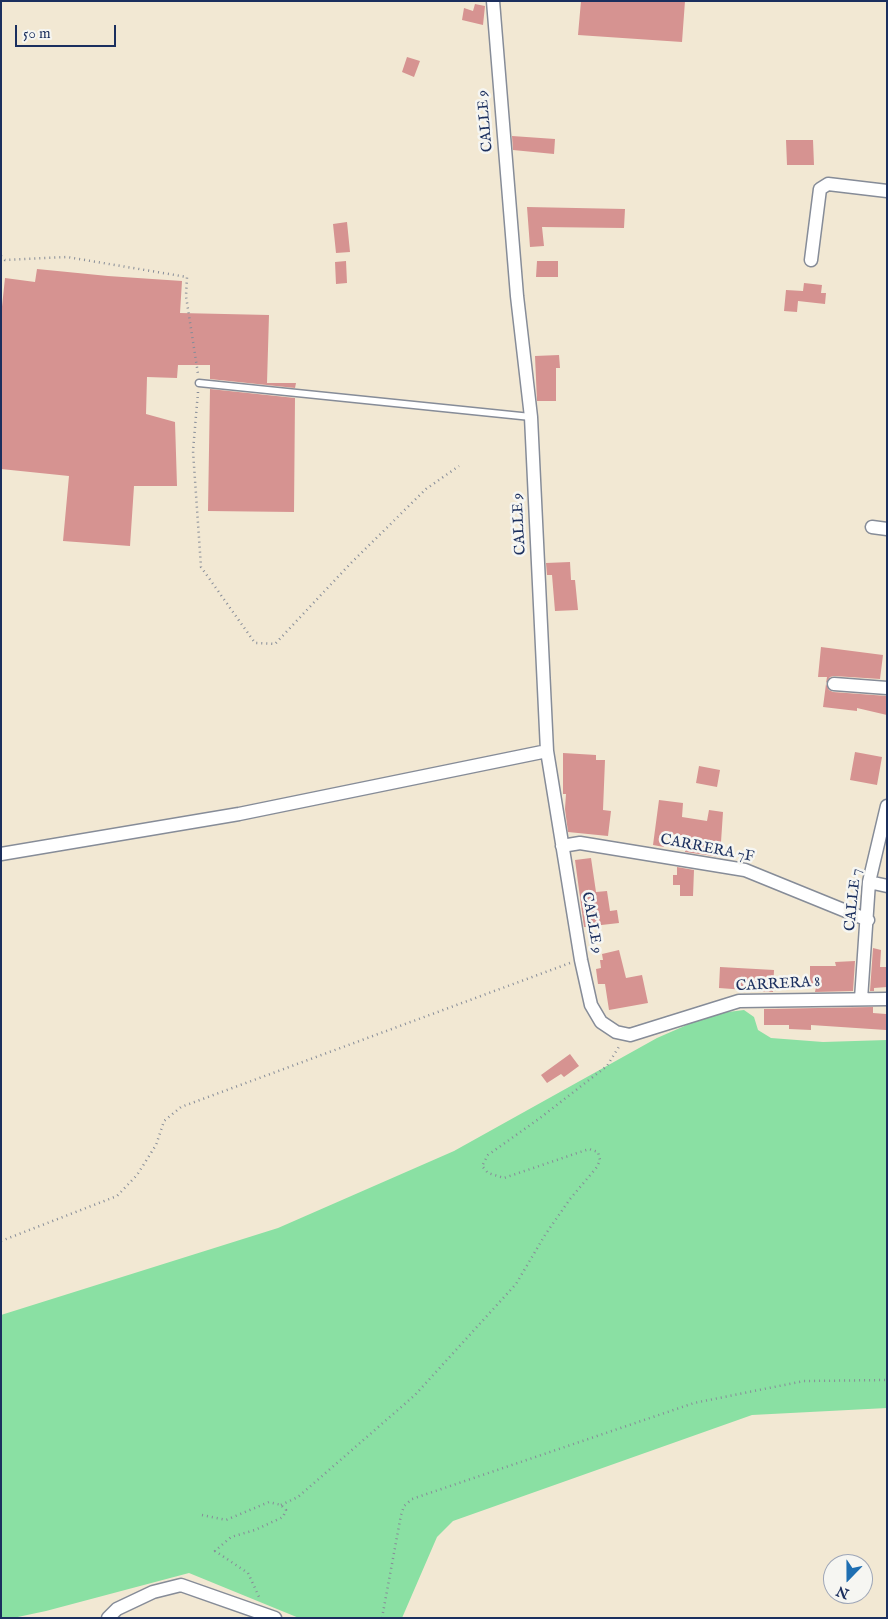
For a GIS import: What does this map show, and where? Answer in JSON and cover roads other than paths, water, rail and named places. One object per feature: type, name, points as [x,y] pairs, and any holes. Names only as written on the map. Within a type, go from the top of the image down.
[{"type":"street","name":"CALLE 9","points":[[493,1],[517,296],[531,417],[547,751],[581,960],[591,1005],[601,1022],[616,1032]]},
{"type":"street","points":[[811,260],[820,189],[828,184],[887,191]]},
{"type":"street","points":[[872,527],[887,529]]},
{"type":"street","points":[[834,684],[887,688]]},
{"type":"street","points":[[1,854],[239,814],[547,751]]},
{"type":"street","name":"CALLE 7","points":[[861,999],[870,882],[887,806]]},
{"type":"street","name":"CARRERA 7F","points":[[562,846],[580,843],[745,870],[868,920]]},
{"type":"street","points":[[870,882],[887,886]]},
{"type":"street","name":"CARRERA 8","points":[[616,1032],[630,1034],[739,1001],[887,999]]},
{"type":"street","points":[[108,1618],[117,1610],[154,1592],[180,1585],[275,1618]]},
{"type":"lane","points":[[199,383],[531,417]]}]
